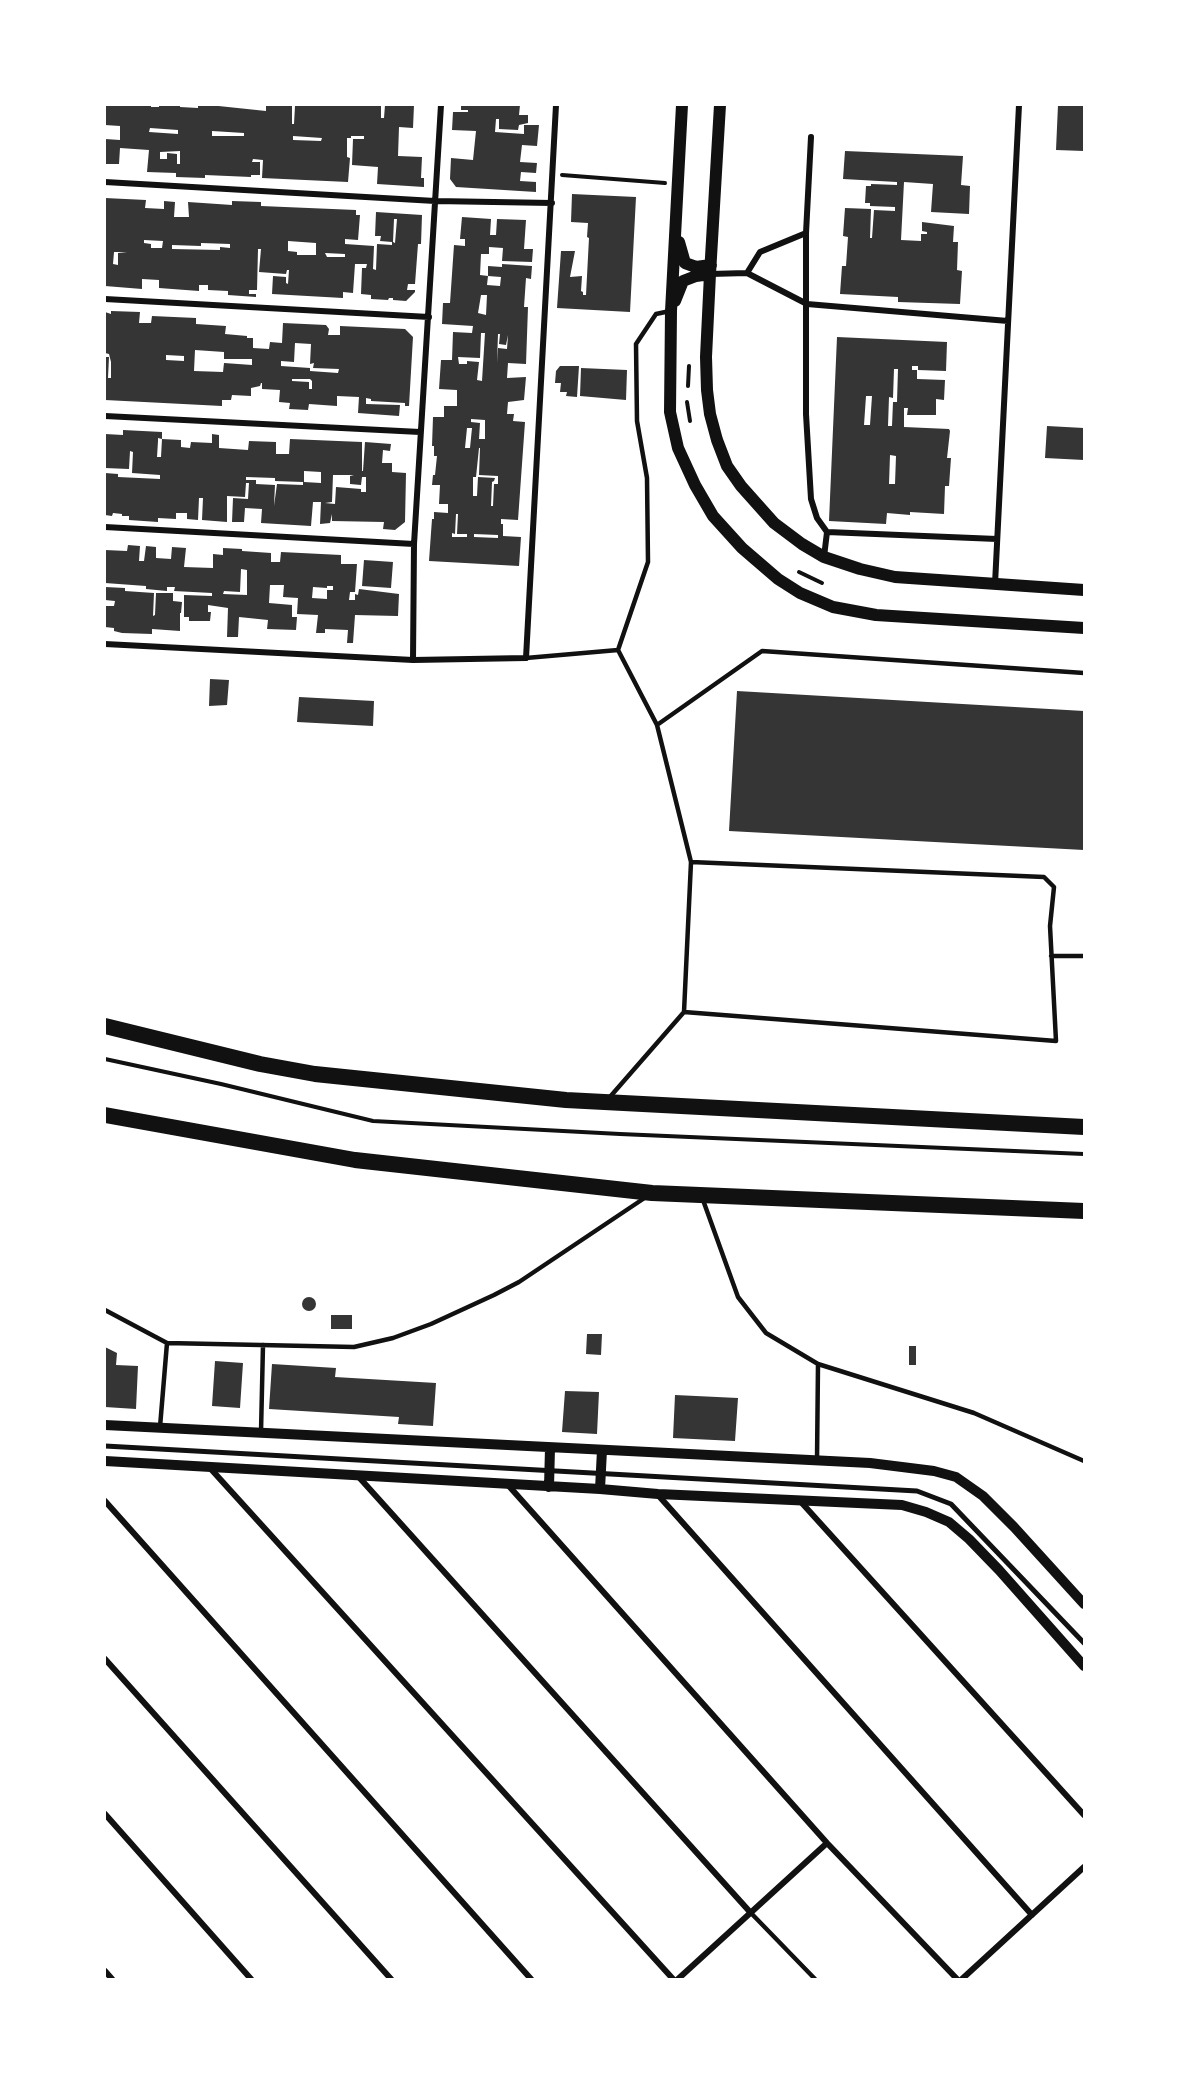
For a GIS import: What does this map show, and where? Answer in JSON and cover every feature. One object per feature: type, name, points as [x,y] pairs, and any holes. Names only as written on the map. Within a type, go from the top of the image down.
[{"type":"highway","points":[[105,1026],[249,1061],[315,1074],[566,1100],[1084,1127]]},
{"type":"highway","points":[[105,1115],[355,1160],[652,1193],[1084,1211]]},
{"type":"main road","points":[[682,105],[671,311],[669,412],[678,448],[695,485],[713,516],[742,548],[778,579],[800,593],[833,607],[876,615],[1084,628]]},
{"type":"main road","points":[[720,105],[710,269],[706,357],[707,390],[710,414],[724,458],[741,486],[774,523],[802,544],[824,557],[860,569],[895,577],[1084,590]]},
{"type":"main road","points":[[676,232],[685,263],[710,269]]},
{"type":"main road","points":[[671,311],[683,281],[710,269]]},
{"type":"street","points":[[413,660],[414,543],[441,105]]},
{"type":"street","points":[[105,644],[413,660],[526,658],[556,105]]},
{"type":"street","points":[[995,585],[1019,105]]},
{"type":"street","points":[[811,137],[806,233],[806,414],[811,499],[817,518],[827,532],[824,557]]},
{"type":"street","points":[[105,182],[435,201],[552,203]]},
{"type":"street","points":[[747,273],[760,252],[806,233]]},
{"type":"street","points":[[710,269],[747,273],[807,304],[1008,321]]},
{"type":"street","points":[[105,299],[429,317]]},
{"type":"street","points":[[105,416],[420,432]]},
{"type":"street","points":[[105,527],[414,543]]},
{"type":"street","points":[[827,532],[997,539]]},
{"type":"street","points":[[105,1425],[817,1461],[934,1471],[956,1477],[983,1497],[1014,1527],[1084,1604]]},
{"type":"street","points":[[105,1446],[917,1491],[951,1504],[1084,1643]]},
{"type":"street","points":[[549,1448],[549,1487]]},
{"type":"street","points":[[600,1489],[602,1450]]},
{"type":"street","points":[[105,1461],[208,1465],[658,1494],[902,1505],[949,1522],[969,1539],[1084,1666]]},
{"type":"street","points":[[208,1465],[673,1979]]},
{"type":"street","points":[[357,1476],[750,1912]]},
{"type":"street","points":[[508,1485],[827,1843],[957,1979]]},
{"type":"street","points":[[658,1494],[1032,1916]]},
{"type":"street","points":[[799,1499],[1084,1815]]},
{"type":"street","points":[[105,1501],[531,1979]]},
{"type":"street","points":[[105,1659],[391,1979]]},
{"type":"street","points":[[105,1814],[251,1979]]},
{"type":"street","points":[[678,1979],[827,1843]]},
{"type":"street","points":[[962,1979],[1084,1867]]},
{"type":"street","points":[[105,1971],[112,1979]]},
{"type":"lane","points":[[605,1102],[684,1012],[691,862],[657,725],[618,650],[648,562],[647,478],[637,421],[636,344],[656,314],[671,311]]},
{"type":"lane","points":[[526,658],[618,650]]},
{"type":"lane","points":[[657,725],[762,651],[1084,673]]},
{"type":"lane","points":[[684,1012],[1056,1041],[1050,926],[1053,886],[1044,877],[691,862]]},
{"type":"lane","points":[[1051,956],[1084,956]]},
{"type":"lane","points":[[105,1310],[167,1343],[354,1347],[393,1338],[431,1324],[519,1282],[652,1193]]},
{"type":"lane","points":[[701,1195],[738,1297],[766,1333],[818,1364],[974,1413],[1084,1461]]},
{"type":"lane","points":[[160,1429],[167,1343]]},
{"type":"lane","points":[[261,1434],[263,1345]]},
{"type":"lane","points":[[817,1461],[818,1364]]},
{"type":"lane","points":[[750,1912],[815,1979]]},
{"type":"path","points":[[552,174],[677,184]]},
{"type":"path","points":[[687,388],[690,355]]},
{"type":"path","points":[[687,399],[691,427]]},
{"type":"path","points":[[797,571],[829,587]]},
{"type":"path","points":[[105,1059],[373,1121],[1084,1154]]},
{"type":"building","points":[[105,105],[159,107],[159,105],[180,105],[180,107],[198,108],[198,105],[209,105],[266,111],[266,105],[292,105],[292,124],[294,124],[295,106],[381,105],[381,118],[384,118],[385,105],[414,105],[413,128],[399,127],[398,156],[422,157],[421,178],[424,178],[424,187],[377,184],[378,167],[352,165],[353,139],[364,139],[364,136],[347,138],[347,157],[350,158],[348,182],[262,178],[263,160],[253,159],[252,162],[260,162],[260,175],[176,177],[176,173],[147,172],[149,150],[120,148],[119,164],[105,164],[105,139],[120,140],[120,126],[105,125]],"holes":[[[150,128],[178,130],[178,134],[149,132]],[[212,131],[244,133],[244,136],[212,136]],[[293,136],[322,138],[321,141],[293,140]],[[180,151],[180,164],[177,164],[177,154],[167,153],[167,159],[160,159],[160,152]]]},
{"type":"building","points":[[461,105],[520,105],[519,115],[528,115],[528,123],[519,125],[518,130],[499,129],[499,119],[496,119],[495,132],[524,134],[524,125],[539,125],[537,146],[522,145],[520,162],[537,163],[536,173],[521,172],[520,181],[536,182],[536,192],[456,187],[450,179],[451,158],[473,160],[476,131],[452,130],[453,112],[468,112],[468,110],[461,110]]},
{"type":"building","points":[[1058,105],[1084,105],[1084,151],[1056,150]]},
{"type":"building","points":[[845,151],[963,156],[961,185],[970,186],[969,214],[931,212],[933,184],[904,182],[901,240],[921,241],[921,234],[927,234],[922,231],[922,222],[954,226],[953,242],[958,242],[957,270],[962,271],[960,304],[898,302],[898,297],[840,294],[842,266],[846,266],[848,237],[843,236],[845,208],[871,209],[870,238],[872,238],[874,210],[895,211],[895,207],[870,206],[870,203],[865,203],[866,186],[871,186],[871,184],[897,185],[897,182],[843,179]]},
{"type":"building","points":[[572,194],[636,197],[630,312],[557,308],[561,251],[575,251],[570,277],[582,276],[581,291],[583,295],[586,295],[588,223],[571,222]]},
{"type":"building","points":[[105,198],[146,200],[145,208],[164,209],[164,201],[175,202],[174,217],[189,217],[188,202],[232,205],[232,201],[261,202],[261,206],[356,210],[356,215],[360,215],[358,240],[345,239],[345,244],[374,246],[373,269],[376,270],[377,244],[392,245],[392,242],[380,241],[381,236],[375,236],[376,212],[422,215],[421,244],[418,244],[415,284],[408,284],[407,290],[415,290],[415,292],[406,301],[393,300],[393,298],[371,299],[371,295],[361,294],[362,268],[366,268],[367,264],[355,264],[353,293],[343,292],[343,298],[272,294],[273,276],[286,277],[288,284],[289,270],[286,274],[259,272],[261,249],[258,249],[257,290],[249,290],[249,294],[256,294],[256,297],[228,295],[228,291],[208,290],[208,285],[199,285],[199,291],[159,288],[159,280],[142,279],[142,289],[105,286]],"holes":[[[394,219],[397,219],[395,243],[393,242]],[[144,240],[163,241],[162,248],[151,248],[151,244],[144,243]],[[288,241],[316,243],[316,255],[297,255],[297,252],[288,251]],[[230,244],[230,248],[220,247],[220,250],[172,249],[172,245]],[[114,252],[127,252],[118,253],[118,265],[113,264]],[[325,253],[345,254],[345,257],[327,257]]]},
{"type":"building","points":[[462,217],[491,219],[490,235],[496,235],[497,219],[526,220],[524,249],[533,249],[532,262],[502,261],[503,248],[489,247],[489,254],[481,254],[480,275],[488,276],[488,266],[502,267],[502,264],[532,266],[531,279],[526,278],[524,307],[528,307],[526,364],[508,363],[507,378],[526,377],[524,400],[508,402],[507,414],[514,414],[513,421],[525,422],[518,520],[501,519],[503,536],[521,537],[519,566],[429,561],[434,512],[448,513],[448,504],[439,504],[440,485],[432,485],[437,456],[434,456],[434,446],[432,446],[433,417],[444,417],[444,406],[457,406],[457,390],[439,389],[441,360],[452,360],[453,332],[472,333],[473,326],[442,324],[443,303],[450,303],[454,245],[465,246],[465,239],[460,239]],"holes":[[[488,276],[501,277],[500,286],[487,285]],[[481,295],[487,295],[486,315],[478,313]],[[481,333],[485,333],[482,381],[477,380],[479,362],[467,361],[467,364],[459,364],[458,357],[480,358]],[[498,334],[500,334],[499,344],[506,345],[508,335],[507,349],[498,348],[497,363]],[[471,419],[485,420],[485,439],[479,439],[480,423],[471,422]],[[467,428],[472,428],[470,448],[465,448]],[[480,448],[479,475],[498,476],[498,484],[494,484],[493,506],[491,506],[492,482],[495,478],[478,477],[477,496],[473,496],[473,477],[476,477]],[[456,514],[458,514],[457,534],[467,534],[467,537],[452,537],[452,533],[455,534]],[[474,534],[498,535],[498,538],[474,537]]]},
{"type":"building","points":[[111,311],[140,312],[139,323],[151,323],[152,316],[196,318],[196,324],[226,326],[225,334],[253,338],[253,348],[269,349],[270,342],[282,343],[283,323],[326,325],[329,329],[328,335],[340,335],[340,326],[405,329],[413,337],[409,406],[405,406],[405,403],[371,401],[366,398],[366,404],[400,405],[399,416],[358,413],[359,397],[337,396],[337,406],[309,404],[308,410],[289,409],[290,403],[279,402],[280,390],[262,389],[262,383],[260,386],[251,388],[251,396],[232,395],[231,400],[222,400],[222,406],[105,400],[105,357],[109,357],[108,378],[111,378],[111,362],[109,354],[105,353],[105,312],[111,314]],"holes":[[[295,343],[311,344],[310,364],[314,363],[313,368],[339,369],[338,373],[281,366],[281,361],[294,362]],[[195,350],[224,352],[224,359],[252,359],[252,365],[224,363],[223,372],[194,371]],[[166,355],[184,356],[184,361],[166,360]],[[292,379],[310,379],[312,389],[309,389],[309,382],[292,381]]]},
{"type":"building","points":[[837,337],[947,342],[946,371],[918,370],[918,366],[912,366],[912,370],[917,370],[917,379],[945,380],[944,400],[936,399],[936,415],[907,415],[908,408],[904,408],[904,427],[949,429],[950,431],[947,458],[951,458],[949,486],[945,486],[944,514],[887,513],[886,524],[829,521]],"holes":[[[894,369],[898,369],[897,402],[893,402],[892,426],[888,426],[889,397],[893,398]],[[866,396],[872,396],[870,425],[864,425]],[[890,455],[896,456],[895,484],[889,484]]]},
{"type":"building","points":[[560,366],[579,366],[577,397],[566,396],[567,392],[560,392],[561,383],[555,383],[556,371]]},
{"type":"building","points":[[581,368],[627,370],[626,400],[580,396]]},
{"type":"building","points":[[1047,426],[1084,428],[1084,460],[1045,458]]},
{"type":"building","points":[[123,430],[162,432],[162,439],[181,440],[181,447],[190,448],[191,442],[212,443],[212,434],[219,435],[219,448],[248,450],[249,441],[276,442],[276,454],[289,454],[290,439],[362,442],[362,471],[365,442],[391,444],[390,451],[383,450],[382,463],[392,463],[392,472],[406,473],[405,522],[395,530],[383,529],[384,522],[332,521],[332,514],[330,523],[320,524],[321,502],[313,502],[311,526],[261,523],[262,509],[245,508],[244,522],[232,522],[233,498],[248,499],[249,483],[246,483],[245,497],[227,496],[227,522],[202,520],[203,498],[199,498],[198,520],[187,519],[187,513],[176,513],[176,519],[158,518],[158,522],[129,520],[129,516],[122,516],[122,514],[105,515],[105,473],[118,474],[118,477],[160,479],[160,475],[132,473],[133,452],[130,451],[129,469],[105,468],[105,434],[123,435]],"holes":[[[158,438],[162,439],[161,457],[157,457]],[[304,471],[321,472],[321,483],[304,482]],[[333,475],[354,475],[350,476],[350,484],[361,485],[362,477],[366,477],[366,492],[361,492],[361,489],[336,487],[335,504],[325,503],[332,502]],[[246,477],[275,478],[275,481],[303,482],[303,485],[277,484],[274,506],[275,485],[256,484],[256,480],[246,480]]]},
{"type":"building","points":[[128,545],[140,546],[139,561],[144,561],[146,546],[156,547],[156,558],[171,559],[172,547],[186,548],[184,567],[213,568],[213,554],[223,555],[223,548],[271,553],[271,562],[280,562],[281,552],[341,555],[341,564],[357,564],[355,592],[350,592],[349,600],[355,600],[355,594],[358,595],[359,589],[399,594],[398,616],[355,615],[353,643],[347,643],[348,630],[325,629],[325,633],[316,633],[318,615],[297,614],[298,598],[283,597],[284,585],[270,585],[269,603],[292,605],[292,617],[297,617],[296,630],[267,629],[268,620],[239,617],[238,637],[227,637],[228,608],[208,605],[208,612],[211,612],[210,621],[189,621],[189,617],[184,617],[184,595],[212,596],[212,593],[174,591],[175,587],[167,587],[167,591],[146,589],[146,586],[105,583],[105,550],[127,551]],"holes":[[[241,569],[247,570],[247,595],[223,594],[224,591],[240,592]],[[327,586],[333,586],[333,590],[327,590],[327,599],[312,598],[313,587],[327,588]]]},
{"type":"building","points":[[364,560],[393,562],[391,588],[362,586]]},
{"type":"building","points":[[105,587],[154,593],[153,616],[155,615],[156,593],[173,593],[173,601],[182,602],[180,631],[152,629],[152,634],[122,633],[114,631],[114,628],[105,627],[105,606],[114,606],[115,601],[105,600]]},
{"type":"building","points":[[210,679],[229,680],[227,705],[209,706]]},
{"type":"building","points":[[737,691],[1084,711],[1084,850],[729,831]]},
{"type":"building","points":[[299,697],[374,701],[373,726],[297,722]]},
{"type":"building","points":[[306,1297],[312,1297],[316,1304],[312,1311],[306,1311],[302,1307],[302,1301]]},
{"type":"building","points":[[331,1315],[352,1315],[352,1329],[331,1329]]},
{"type":"building","points":[[587,1334],[602,1334],[601,1355],[586,1354]]},
{"type":"building","points":[[909,1346],[916,1346],[916,1365],[909,1365]]},
{"type":"building","points":[[105,1347],[117,1353],[116,1365],[138,1366],[136,1409],[105,1407]]},
{"type":"building","points":[[215,1361],[243,1363],[240,1408],[212,1406]]},
{"type":"building","points":[[272,1364],[336,1368],[335,1377],[436,1383],[433,1426],[398,1424],[399,1417],[269,1409]]},
{"type":"building","points":[[565,1391],[599,1392],[597,1434],[562,1432]]},
{"type":"building","points":[[675,1395],[738,1398],[735,1441],[673,1438]]}]
